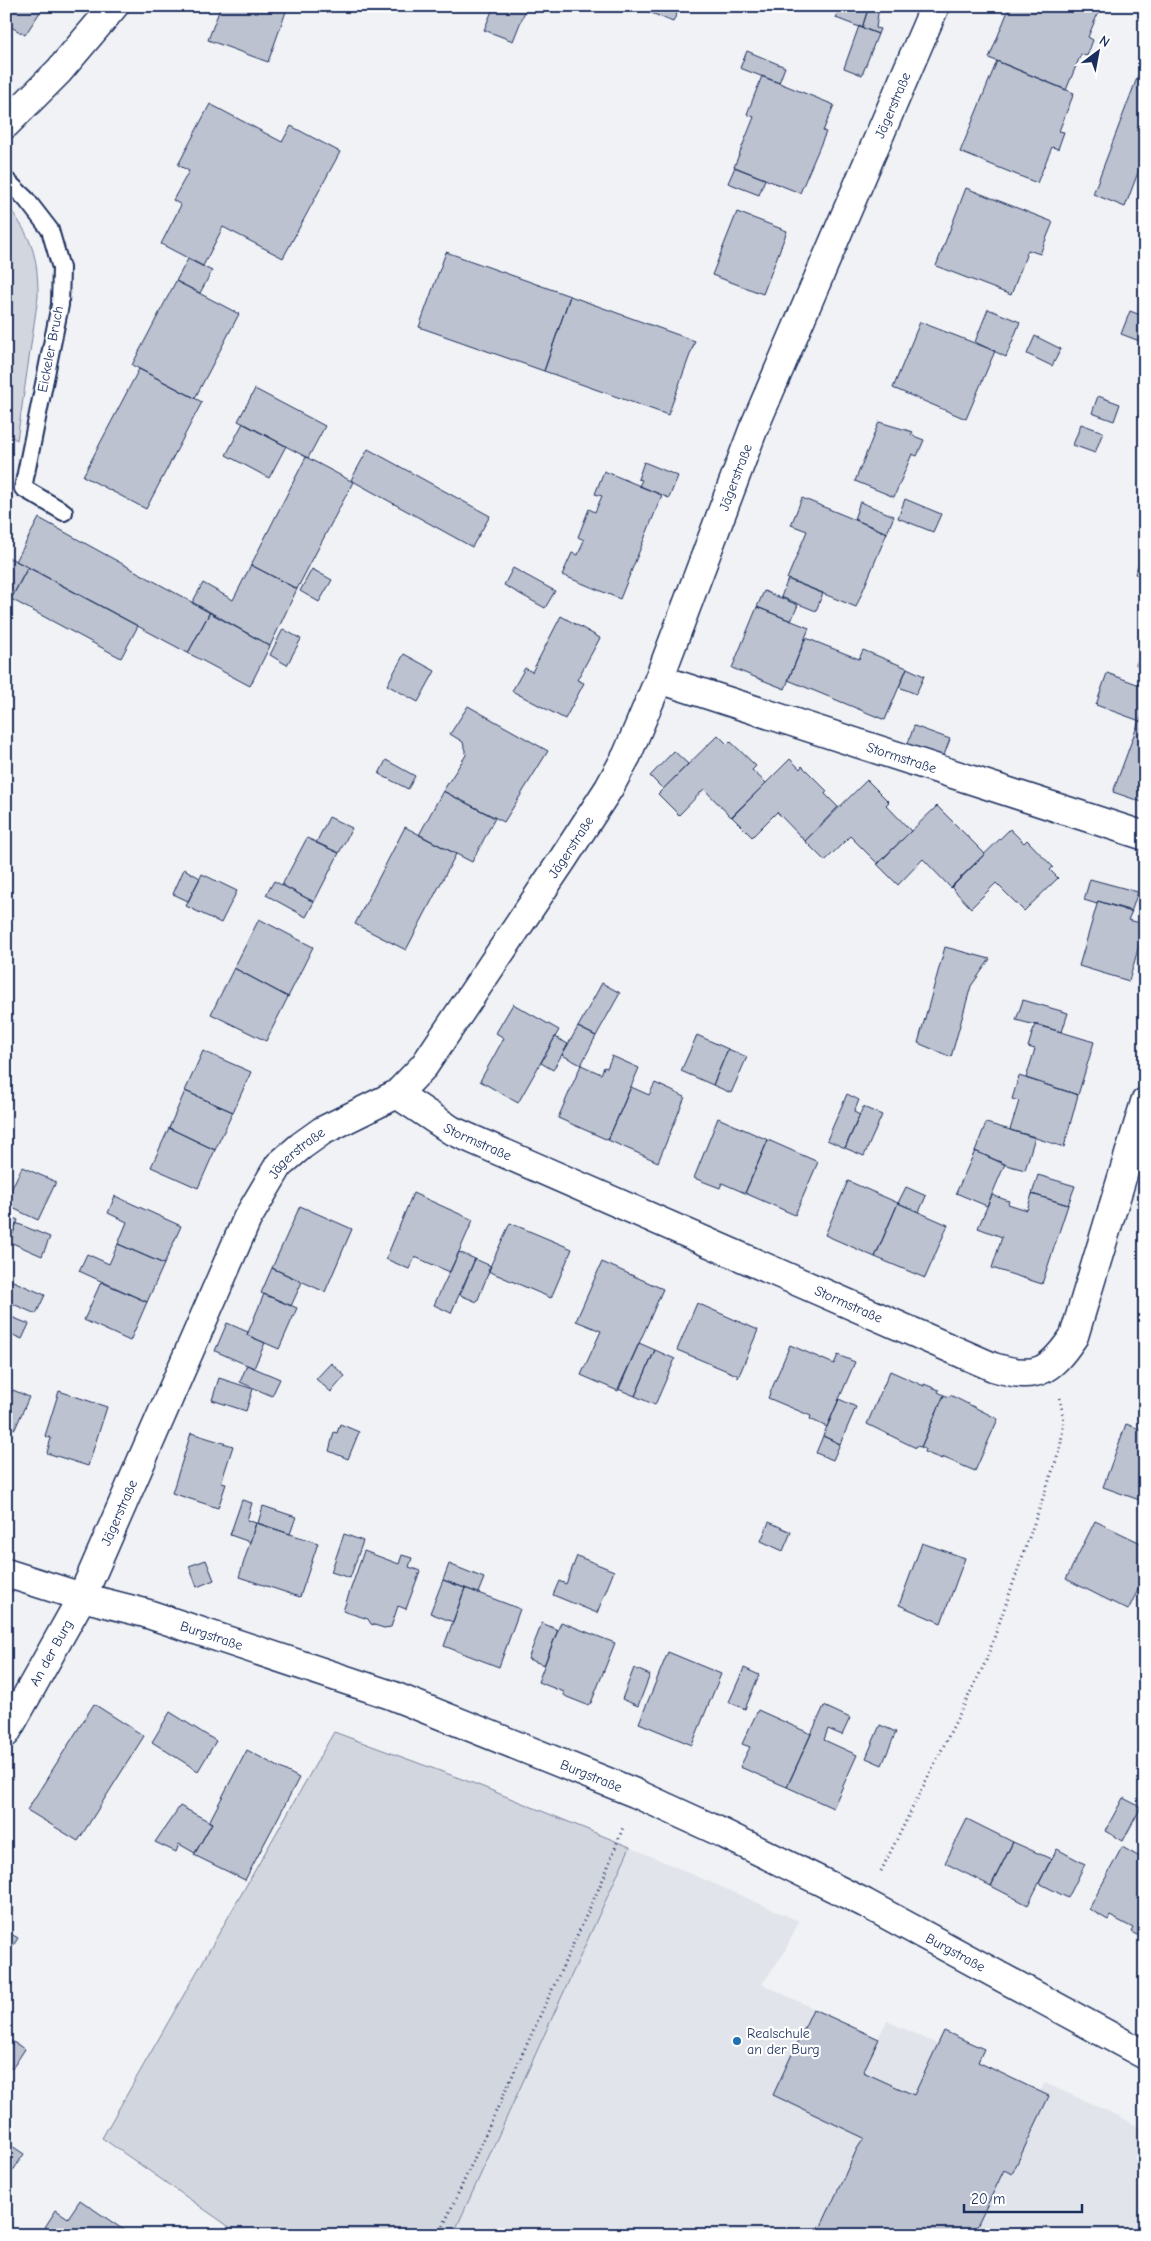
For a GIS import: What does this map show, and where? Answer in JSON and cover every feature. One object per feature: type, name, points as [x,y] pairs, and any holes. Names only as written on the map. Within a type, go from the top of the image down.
[{"type":"street","points":[[6,124],[59,71],[114,6]]},
{"type":"street","name":"Jägerstraße","points":[[82,1597],[243,1228],[264,1188],[279,1165],[322,1131],[397,1094],[424,1066],[609,788],[627,755],[659,679],[753,430],[934,6]]},
{"type":"street","name":"Stormstraße","points":[[659,679],[1145,836]]},
{"type":"street","name":"Stormstraße","points":[[397,1094],[450,1130],[993,1366],[1013,1373],[1032,1374],[1046,1368]]},
{"type":"street","points":[[1046,1368],[1055,1361],[1074,1336],[1145,1102]]},
{"type":"street","name":"Burgstraße","points":[[6,1573],[82,1597],[145,1613],[391,1695],[635,1793],[716,1830],[865,1903],[1145,2056]]},
{"type":"street","name":"An der Burg","points":[[6,1733],[82,1597]]},
{"type":"lane","name":"Eickeler Bruch","points":[[6,180],[26,199],[50,230],[61,268],[60,305],[23,488],[64,512]]},
{"type":"path","points":[[865,1903],[986,1660],[1056,1458],[1064,1421],[1060,1397],[1046,1368]]},
{"type":"path","points":[[439,2235],[604,1877],[635,1793]]},
{"type":"shaded area","points":[[6,203],[28,237],[35,258],[38,282],[38,297],[17,440],[6,434]]},
{"type":"shaded area","points":[[334,1732],[478,1785],[630,1847],[453,2235],[241,2235],[102,2138]]},
{"type":"shaded area","name":"Realschule an der Burg","points":[[630,1847],[799,1921],[784,1953],[762,1984],[878,2039],[887,2021],[937,2044],[944,2031],[984,2049],[979,2063],[1040,2091],[1045,2083],[1121,2117],[1145,2131],[1145,2136],[1134,2159],[1144,2164],[1141,2170],[1145,2172],[1145,2217],[1135,2235],[453,2235]]},
{"type":"building","points":[[6,6],[44,6],[25,35],[6,24]]},
{"type":"building","points":[[221,6],[288,6],[268,62],[208,40]]},
{"type":"building","points":[[494,6],[527,6],[513,41],[484,30]]},
{"type":"building","points":[[635,6],[680,6],[673,22]]},
{"type":"building","points":[[831,6],[869,6],[862,28],[836,18],[839,10]]},
{"type":"building","points":[[869,6],[879,6],[876,28],[880,29],[878,34],[862,28]]},
{"type":"building","points":[[1010,6],[1101,6],[1088,37],[1093,40],[1087,56],[1081,54],[1066,90],[989,58]]},
{"type":"building","points":[[859,26],[878,34],[862,75],[844,68]]},
{"type":"building","points":[[747,51],[785,67],[779,83],[740,68]]},
{"type":"building","points":[[1145,57],[1145,154],[1125,207],[1093,194]]},
{"type":"building","points":[[997,61],[1074,93],[1059,131],[1064,132],[1058,149],[1052,147],[1037,183],[960,152]]},
{"type":"building","points":[[762,76],[834,105],[823,131],[826,132],[800,193],[734,167],[754,117],[747,114]]},
{"type":"building","points":[[210,104],[282,142],[291,126],[340,152],[283,258],[223,227],[203,266],[161,244],[181,205],[173,200],[189,171],[178,165]]},
{"type":"building","points":[[735,167],[765,179],[759,195],[728,183]]},
{"type":"building","points":[[966,188],[1053,222],[1040,254],[1028,250],[1011,295],[936,266]]},
{"type":"building","points":[[737,212],[787,231],[763,294],[712,275]]},
{"type":"building","points":[[446,252],[570,296],[544,371],[419,327]]},
{"type":"building","points":[[188,259],[212,271],[200,293],[176,281]]},
{"type":"building","points":[[176,281],[239,314],[195,398],[132,365]]},
{"type":"building","points":[[570,296],[695,341],[668,415],[544,371]]},
{"type":"building","points":[[988,309],[1020,322],[1006,357],[975,342]]},
{"type":"building","points":[[1130,311],[1143,316],[1142,320],[1145,321],[1145,343],[1121,334]]},
{"type":"building","points":[[920,322],[995,351],[966,419],[893,388]]},
{"type":"building","points":[[1035,336],[1061,349],[1052,366],[1027,354]]},
{"type":"building","points":[[139,369],[202,402],[146,509],[83,476]]},
{"type":"building","points":[[255,389],[325,426],[308,458],[238,421]]},
{"type":"building","points":[[1098,396],[1120,404],[1114,421],[1092,413]]},
{"type":"building","points":[[879,422],[913,432],[911,435],[924,440],[917,456],[912,454],[894,497],[855,481]]},
{"type":"building","points":[[243,423],[286,446],[269,478],[226,455]]},
{"type":"building","points":[[1081,424],[1103,432],[1095,453],[1073,445]]},
{"type":"building","points":[[368,449],[490,516],[472,547],[351,480]]},
{"type":"building","points":[[306,457],[353,482],[297,589],[251,565]]},
{"type":"building","points":[[644,462],[678,476],[669,498],[639,486],[642,480],[638,479]]},
{"type":"building","points":[[604,471],[662,495],[620,599],[562,575],[572,553],[578,555],[584,540],[578,537],[589,509],[595,512],[602,496],[595,494]]},
{"type":"building","points":[[802,498],[887,533],[856,607],[787,579],[807,531],[791,525]]},
{"type":"building","points":[[905,499],[941,514],[933,532],[898,518]]},
{"type":"building","points":[[860,502],[894,516],[887,533],[854,519]]},
{"type":"building","points":[[39,518],[210,612],[188,653],[16,561]]},
{"type":"building","points":[[1143,552],[1145,553],[1145,577],[1135,574]]},
{"type":"building","points":[[6,556],[28,567],[11,599],[6,596]]},
{"type":"building","points":[[251,565],[297,589],[270,646],[192,603],[203,583],[233,600]]},
{"type":"building","points":[[28,567],[138,626],[121,658],[11,599]]},
{"type":"building","points":[[513,568],[555,591],[545,608],[504,585]]},
{"type":"building","points":[[312,569],[332,580],[319,602],[300,591]]},
{"type":"building","points":[[788,579],[823,593],[816,611],[781,597]]},
{"type":"building","points":[[764,591],[798,605],[791,621],[757,607]]},
{"type":"building","points":[[757,607],[809,628],[785,689],[732,668]]},
{"type":"building","points":[[210,612],[270,646],[250,686],[188,653]]},
{"type":"building","points":[[561,616],[600,638],[577,680],[584,683],[565,719],[512,691],[525,668],[532,672]]},
{"type":"building","points":[[283,629],[301,639],[287,665],[270,655]]},
{"type":"building","points":[[806,638],[859,659],[863,650],[907,668],[885,720],[788,680]]},
{"type":"building","points":[[1145,639],[1145,668],[1136,665]]},
{"type":"building","points":[[404,654],[435,671],[418,702],[387,685]]},
{"type":"building","points":[[907,668],[924,676],[916,694],[899,687]]},
{"type":"building","points":[[1107,673],[1145,687],[1145,709],[1140,721],[1096,705]]},
{"type":"building","points":[[468,706],[548,751],[504,822],[443,791],[466,755],[463,742],[450,734]]},
{"type":"building","points":[[1139,721],[1145,723],[1145,803],[1113,792]]},
{"type":"building","points":[[914,726],[950,739],[943,758],[907,746]]},
{"type":"building","points":[[718,735],[727,744],[730,741],[756,766],[752,770],[766,783],[731,817],[704,789],[679,815],[658,794]]},
{"type":"building","points":[[674,751],[688,764],[663,789],[650,776]]},
{"type":"building","points":[[790,759],[800,769],[802,766],[827,791],[825,794],[838,807],[805,841],[777,812],[752,837],[732,817]]},
{"type":"building","points":[[386,760],[415,776],[408,789],[379,774]]},
{"type":"building","points":[[867,780],[889,802],[886,805],[911,831],[878,864],[850,836],[825,861],[805,841]]},
{"type":"building","points":[[443,791],[495,818],[472,862],[419,835]]},
{"type":"building","points":[[937,806],[985,854],[951,888],[923,859],[898,885],[877,864]]},
{"type":"building","points":[[329,817],[352,828],[339,853],[316,843]]},
{"type":"building","points":[[405,827],[456,854],[406,950],[355,924]]},
{"type":"building","points":[[1010,829],[1024,843],[1027,840],[1053,867],[1050,870],[1058,878],[1024,911],[996,883],[971,908],[951,887]]},
{"type":"building","points":[[307,838],[339,853],[314,902],[282,885]]},
{"type":"building","points":[[184,869],[200,878],[188,901],[173,894]]},
{"type":"building","points":[[202,874],[237,891],[221,923],[186,906]]},
{"type":"building","points":[[1090,879],[1138,892],[1131,912],[1098,901],[1097,904],[1084,900]]},
{"type":"building","points":[[274,881],[314,902],[306,917],[266,895]]},
{"type":"building","points":[[1098,901],[1132,911],[1128,920],[1145,924],[1129,981],[1079,966]]},
{"type":"building","points":[[259,919],[313,947],[288,997],[234,968]]},
{"type":"building","points":[[945,947],[990,959],[971,986],[951,1057],[918,1043]]},
{"type":"building","points":[[234,968],[288,997],[266,1041],[211,1014]]},
{"type":"building","points":[[602,983],[620,993],[596,1036],[578,1027]]},
{"type":"building","points":[[1023,1000],[1068,1013],[1062,1032],[1016,1020]]},
{"type":"building","points":[[513,1004],[559,1030],[518,1103],[480,1081],[504,1038],[496,1033]]},
{"type":"building","points":[[1035,1024],[1094,1042],[1078,1095],[1026,1078],[1035,1049],[1028,1047]]},
{"type":"building","points":[[578,1027],[596,1036],[581,1065],[562,1055]]},
{"type":"building","points":[[697,1035],[728,1049],[713,1085],[681,1071]]},
{"type":"building","points":[[555,1037],[568,1044],[553,1070],[541,1063]]},
{"type":"building","points":[[728,1049],[747,1057],[731,1093],[713,1085]]},
{"type":"building","points":[[203,1051],[251,1072],[233,1112],[185,1091]]},
{"type":"building","points":[[612,1056],[639,1068],[608,1140],[558,1118],[581,1065],[601,1074],[604,1067],[607,1068]]},
{"type":"building","points":[[1019,1076],[1078,1095],[1064,1147],[1010,1130],[1019,1101],[1012,1099]]},
{"type":"building","points":[[655,1083],[685,1097],[658,1162],[608,1140],[631,1087],[649,1095]]},
{"type":"building","points":[[185,1091],[233,1112],[215,1150],[169,1128]]},
{"type":"building","points":[[847,1094],[859,1100],[854,1112],[860,1115],[845,1148],[827,1140]]},
{"type":"building","points":[[863,1107],[882,1115],[864,1156],[845,1148]]},
{"type":"building","points":[[718,1118],[768,1140],[745,1193],[722,1183],[720,1188],[694,1178]]},
{"type":"building","points":[[986,1123],[1035,1137],[1025,1170],[1006,1165],[975,1151]]},
{"type":"building","points":[[169,1128],[215,1150],[198,1188],[151,1167]]},
{"type":"building","points":[[768,1140],[818,1162],[795,1215],[745,1193]]},
{"type":"building","points":[[975,1151],[1005,1164],[987,1206],[956,1193]]},
{"type":"building","points":[[22,1167],[56,1182],[38,1220],[6,1205],[6,1200]]},
{"type":"building","points":[[1038,1175],[1075,1186],[1068,1205],[1032,1194]]},
{"type":"building","points":[[848,1181],[898,1203],[875,1257],[825,1235]]},
{"type":"building","points":[[906,1187],[926,1196],[919,1212],[898,1203]]},
{"type":"building","points":[[413,1193],[473,1220],[450,1272],[415,1257],[409,1269],[386,1259]]},
{"type":"building","points":[[1032,1194],[1068,1205],[1042,1284],[992,1268],[1002,1237],[978,1228],[992,1195],[1009,1201],[1008,1204],[1027,1210]]},
{"type":"building","points":[[115,1196],[181,1226],[164,1264],[118,1244],[127,1222],[108,1213]]},
{"type":"building","points":[[898,1203],[948,1225],[925,1278],[875,1257]]},
{"type":"building","points":[[300,1206],[352,1229],[325,1292],[272,1268]]},
{"type":"building","points":[[6,1215],[18,1220],[10,1242],[6,1240]]},
{"type":"building","points":[[16,1223],[50,1237],[42,1256],[10,1242]]},
{"type":"building","points":[[510,1223],[572,1249],[551,1298],[488,1271]]},
{"type":"building","points":[[118,1244],[164,1264],[147,1302],[79,1271],[87,1254],[109,1264]]},
{"type":"building","points":[[459,1252],[475,1259],[451,1313],[434,1305]]},
{"type":"building","points":[[475,1259],[491,1266],[477,1302],[460,1295]]},
{"type":"building","points":[[602,1262],[663,1289],[618,1391],[581,1375],[601,1331],[576,1321]]},
{"type":"building","points":[[272,1268],[302,1282],[291,1306],[261,1293]]},
{"type":"building","points":[[6,1278],[45,1295],[36,1314],[6,1301]]},
{"type":"building","points":[[101,1282],[147,1302],[130,1341],[84,1320]]},
{"type":"building","points":[[264,1294],[297,1308],[279,1349],[247,1335]]},
{"type":"building","points":[[697,1303],[758,1330],[738,1378],[737,1375],[677,1350]]},
{"type":"building","points":[[6,1315],[29,1324],[22,1339],[6,1332]]},
{"type":"building","points":[[227,1323],[248,1332],[247,1335],[265,1343],[254,1368],[215,1351]]},
{"type":"building","points":[[639,1343],[655,1350],[635,1396],[618,1389]]},
{"type":"building","points":[[790,1345],[834,1364],[838,1355],[855,1362],[827,1427],[810,1419],[811,1416],[768,1398]]},
{"type":"building","points":[[655,1350],[675,1359],[655,1405],[635,1396]]},
{"type":"building","points":[[331,1363],[345,1376],[331,1392],[316,1379]]},
{"type":"building","points":[[247,1365],[280,1379],[272,1396],[240,1382]]},
{"type":"building","points":[[890,1371],[924,1386],[924,1384],[939,1390],[938,1392],[944,1395],[921,1447],[916,1446],[916,1448],[867,1424]]},
{"type":"building","points":[[219,1378],[253,1389],[246,1411],[212,1400]]},
{"type":"building","points":[[13,1390],[29,1397],[15,1429],[6,1426],[6,1405]]},
{"type":"building","points":[[59,1391],[107,1407],[88,1466],[47,1453],[51,1438],[45,1436]]},
{"type":"building","points":[[944,1395],[949,1397],[950,1395],[998,1419],[975,1471],[942,1457],[942,1459],[924,1452],[925,1449],[921,1447]]},
{"type":"building","points":[[839,1399],[856,1407],[840,1444],[823,1436]]},
{"type":"building","points":[[340,1424],[359,1432],[348,1459],[329,1451],[334,1432],[337,1433]]},
{"type":"building","points":[[1126,1424],[1145,1431],[1145,1502],[1103,1487]]},
{"type":"building","points":[[191,1433],[233,1446],[221,1483],[226,1484],[218,1508],[172,1493]]},
{"type":"building","points":[[823,1436],[840,1444],[833,1460],[816,1453]]},
{"type":"building","points":[[242,1500],[252,1503],[247,1520],[256,1523],[250,1542],[230,1535]]},
{"type":"building","points":[[263,1506],[296,1517],[290,1534],[258,1523]]},
{"type":"building","points":[[1095,1521],[1145,1545],[1145,1576],[1128,1610],[1066,1579]]},
{"type":"building","points":[[769,1522],[791,1532],[783,1551],[761,1541]]},
{"type":"building","points":[[256,1523],[318,1543],[300,1597],[239,1577]]},
{"type":"building","points":[[344,1534],[363,1541],[350,1578],[331,1572]]},
{"type":"building","points":[[922,1543],[965,1558],[941,1623],[899,1605]]},
{"type":"building","points":[[364,1551],[399,1564],[402,1555],[412,1558],[409,1567],[420,1571],[406,1609],[398,1606],[391,1627],[384,1628],[371,1624],[368,1619],[343,1611]]},
{"type":"building","points":[[577,1556],[614,1571],[597,1613],[553,1595],[559,1581],[566,1584]]},
{"type":"building","points":[[206,1560],[214,1580],[197,1587],[189,1566]]},
{"type":"building","points":[[449,1564],[484,1578],[478,1593],[443,1580]]},
{"type":"building","points":[[443,1580],[465,1588],[453,1622],[430,1613]]},
{"type":"building","points":[[465,1588],[520,1609],[499,1667],[444,1646]]},
{"type":"building","points":[[561,1622],[615,1643],[591,1703],[587,1705],[567,1697],[564,1695],[564,1692],[538,1682]]},
{"type":"building","points":[[542,1623],[558,1630],[544,1665],[528,1659]]},
{"type":"building","points":[[668,1652],[721,1674],[692,1745],[639,1723]]},
{"type":"building","points":[[634,1668],[650,1675],[638,1706],[622,1699]]},
{"type":"building","points":[[744,1668],[759,1675],[745,1709],[729,1702]]},
{"type":"building","points":[[94,1704],[144,1736],[78,1841],[27,1810]]},
{"type":"building","points":[[824,1706],[850,1718],[842,1735],[828,1729],[824,1740],[857,1755],[833,1808],[787,1787]]},
{"type":"building","points":[[758,1710],[811,1734],[787,1787],[740,1767],[750,1747],[742,1744]]},
{"type":"building","points":[[170,1712],[216,1741],[198,1771],[152,1742]]},
{"type":"building","points":[[880,1725],[896,1732],[882,1765],[866,1758]]},
{"type":"building","points":[[247,1750],[299,1778],[245,1880],[194,1855],[212,1823],[209,1822]]},
{"type":"building","points":[[1123,1798],[1141,1807],[1123,1841],[1105,1831]]},
{"type":"building","points":[[180,1806],[212,1823],[195,1853],[179,1844],[176,1852],[155,1842]]},
{"type":"building","points":[[967,1819],[1013,1842],[991,1886],[945,1863]]},
{"type":"building","points":[[1013,1842],[1051,1859],[1028,1905],[991,1886]]},
{"type":"building","points":[[1122,1847],[1145,1860],[1145,1939],[1131,1932],[1133,1928],[1110,1916],[1108,1920],[1089,1909]]},
{"type":"building","points":[[1057,1849],[1085,1864],[1068,1898],[1039,1883]]},
{"type":"building","points":[[6,1931],[18,1938],[6,1957]]},
{"type":"building","points":[[813,2009],[879,2039],[863,2072],[914,2095],[944,2031],[984,2049],[978,2062],[1049,2096],[1012,2174],[1004,2170],[973,2235],[817,2235],[857,2149],[864,2138],[773,2095]]},
{"type":"building","points":[[6,2038],[25,2049],[12,2069],[6,2065]]},
{"type":"building","points":[[6,2144],[24,2154],[6,2181]]},
{"type":"building","points":[[80,2200],[131,2235],[53,2235],[54,2233],[45,2227],[56,2210],[68,2218]]},
{"type":"building","points":[[6,2210],[13,2215],[6,2225]]},
{"type":"place","name":"Realschule an der Burg","points":[[737,2041]]}]
